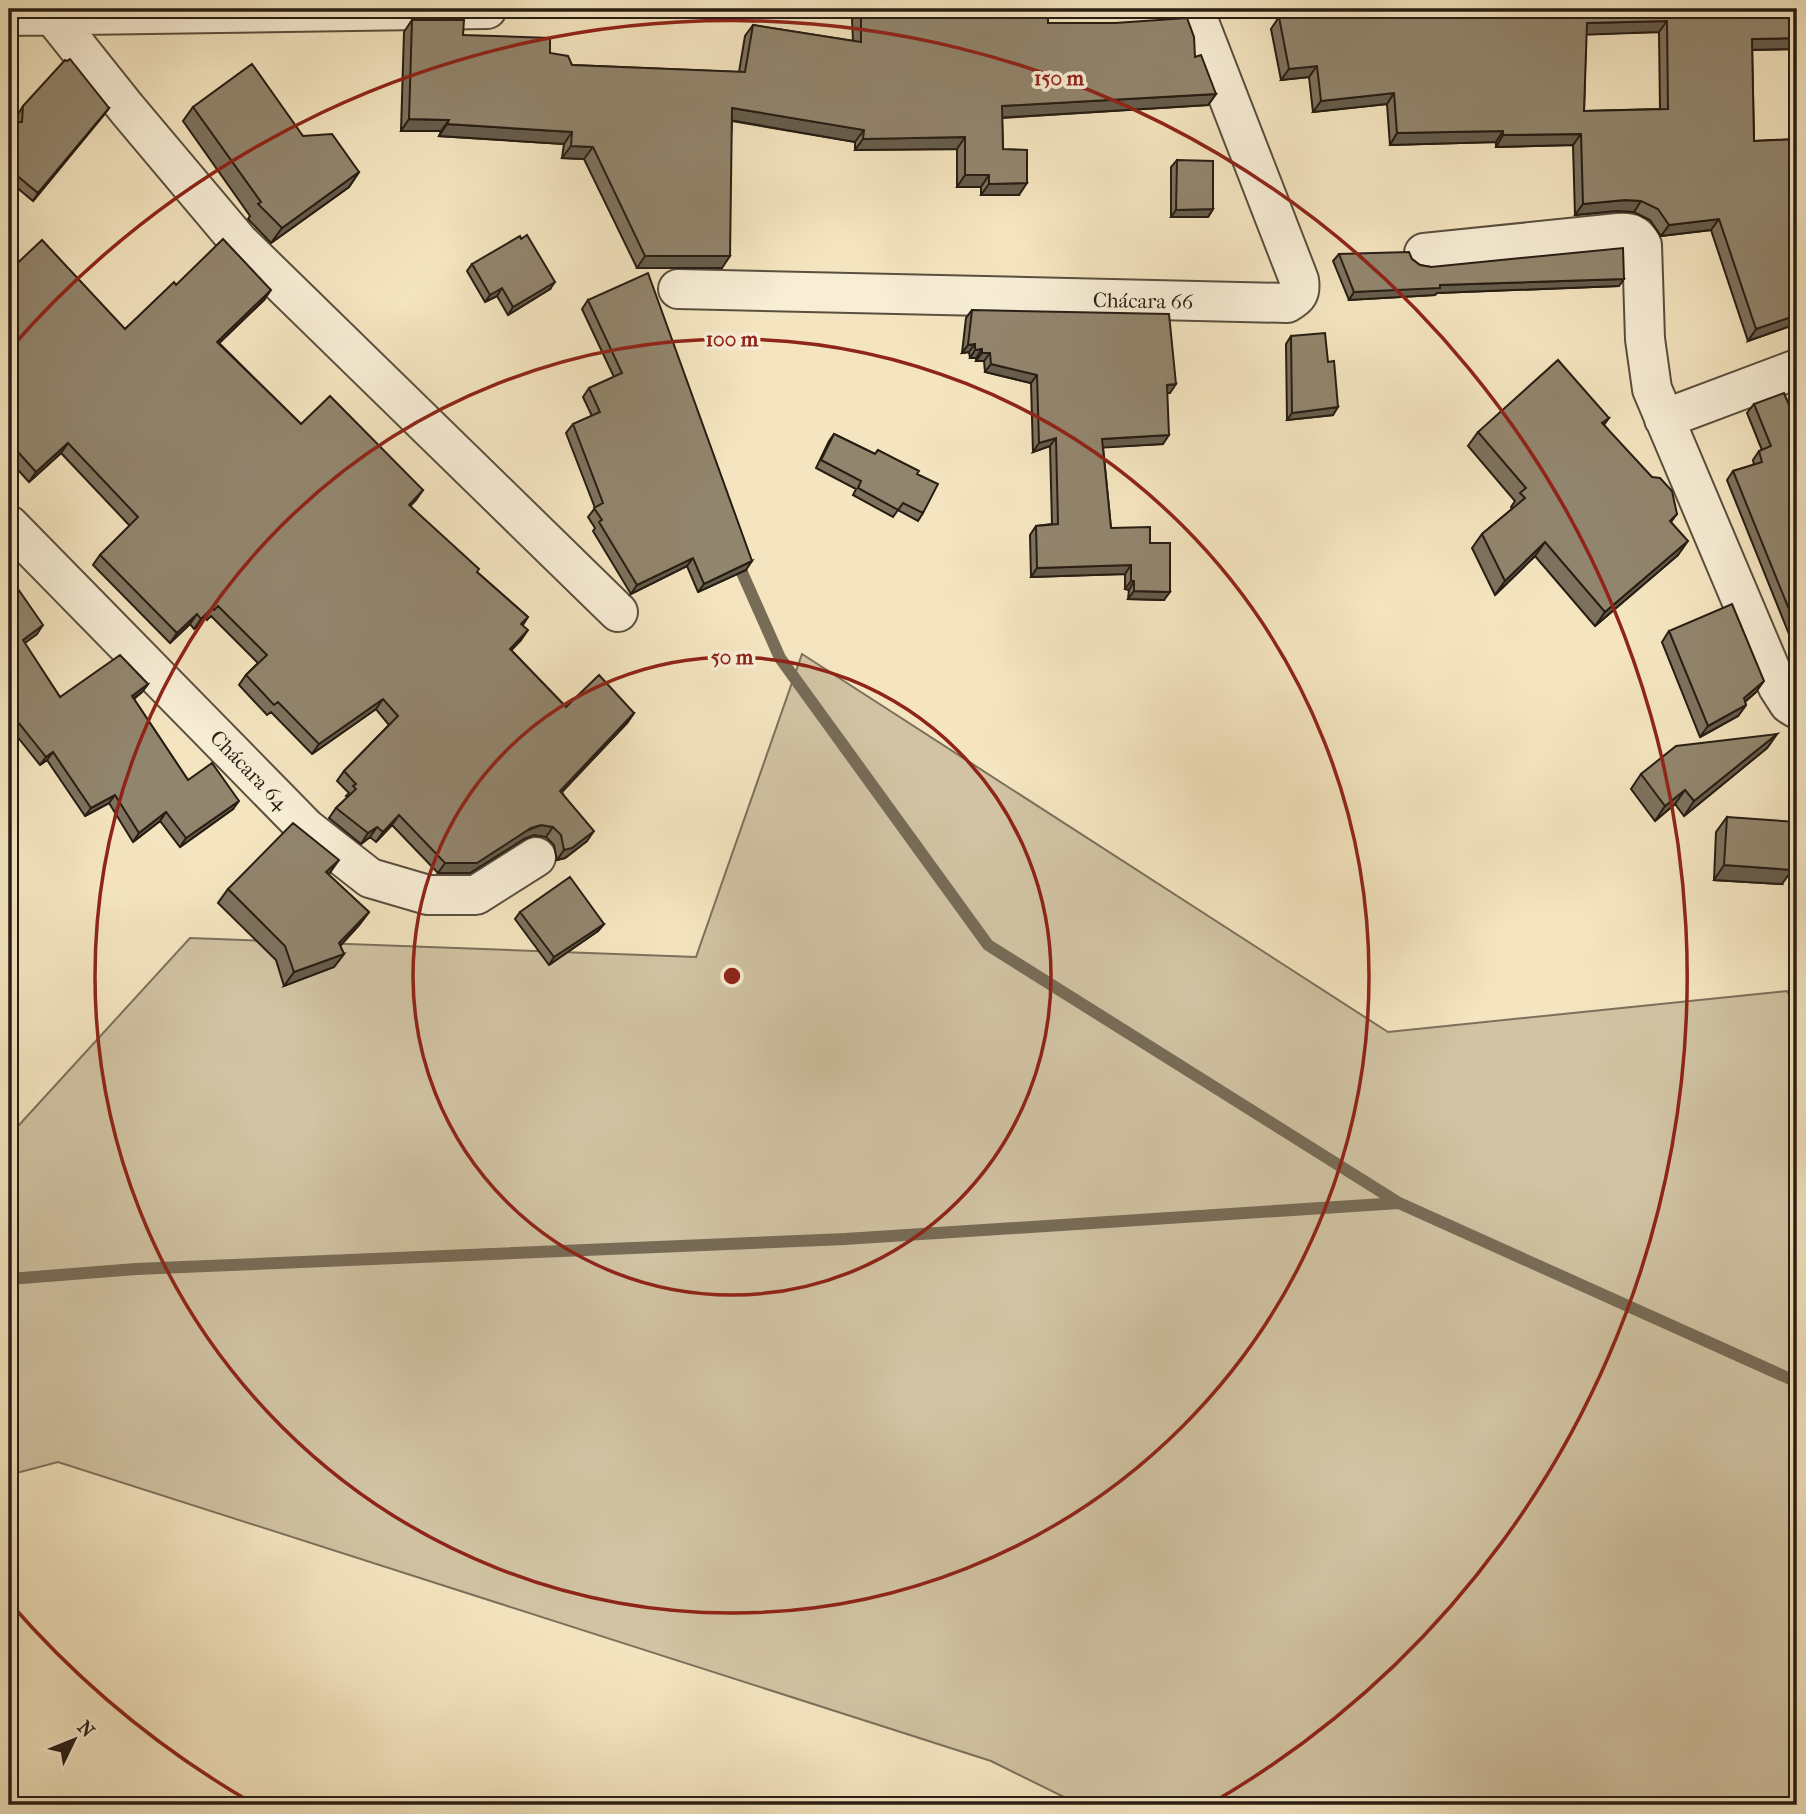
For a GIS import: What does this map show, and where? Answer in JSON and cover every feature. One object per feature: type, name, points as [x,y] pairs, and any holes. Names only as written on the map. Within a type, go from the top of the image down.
[{"type":"street","points":[[9,16],[487,9]]},
{"type":"street","name":"Chácara 66","points":[[678,289],[1287,303],[1297,297],[1301,289],[1299,280],[1194,9]]},
{"type":"street","points":[[52,15],[239,242],[618,612]]},
{"type":"street","points":[[1424,253],[1629,232],[1637,236],[1642,245],[1645,339],[1652,389],[1778,687],[1789,704],[1797,709]]},
{"type":"street","points":[[1664,419],[1797,369]]},
{"type":"street","name":"Chácara 64","points":[[9,525],[306,828],[370,878],[428,895],[476,895],[536,857]]},
{"type":"shaded area","points":[[802,654],[1388,1032],[1787,991],[1797,1008],[1797,1805],[1080,1805],[991,1761],[58,1462],[9,1475],[9,1136],[190,938],[696,957]]},
{"type":"building","points":[[861,9],[1048,9],[1048,23],[1115,23],[1187,18],[1194,37],[1195,57],[1201,55],[1216,94],[1002,106],[1003,149],[1027,150],[1027,183],[989,184],[989,175],[965,175],[965,137],[863,139],[864,130],[732,108],[730,256],[645,256],[593,147],[571,146],[572,132],[447,124],[449,120],[409,119],[412,20],[464,20],[463,35],[550,38],[550,53],[568,56],[572,65],[745,72],[753,25],[861,42]]},
{"type":"building","points":[[1309,9],[1797,9],[1797,38],[1752,39],[1754,141],[1797,139],[1797,315],[1756,329],[1719,219],[1669,225],[1658,209],[1641,201],[1583,204],[1581,134],[1503,135],[1503,131],[1397,133],[1394,93],[1321,101],[1317,66],[1289,69],[1279,17],[1309,12]],"holes":[[[1667,21],[1668,109],[1584,111],[1587,23]]]},
{"type":"building","points":[[70,59],[109,108],[38,193],[9,169],[9,122],[22,122],[23,106],[65,60]]},
{"type":"building","points":[[252,64],[303,136],[332,134],[359,172],[282,228],[258,204],[261,202],[193,107]]},
{"type":"building","points":[[1177,160],[1213,161],[1213,209],[1176,210]]},
{"type":"building","points":[[527,235],[555,282],[513,307],[502,288],[490,295],[472,264],[520,236],[521,239]]},
{"type":"building","points":[[223,239],[271,290],[217,342],[301,424],[330,396],[423,490],[409,505],[479,569],[477,572],[528,617],[521,624],[528,630],[510,649],[566,707],[599,675],[634,713],[560,791],[594,831],[572,848],[564,850],[561,835],[553,827],[541,825],[531,828],[477,863],[445,863],[399,815],[383,832],[377,827],[368,833],[336,808],[356,789],[353,786],[356,784],[344,771],[398,716],[383,699],[319,744],[278,702],[274,705],[246,675],[267,655],[218,606],[201,619],[197,614],[177,633],[100,555],[138,517],[68,443],[36,472],[9,442],[9,271],[42,240],[125,329]]},
{"type":"building","points":[[1623,248],[1624,279],[1440,285],[1440,288],[1354,292],[1339,254],[1409,252],[1412,259],[1420,265],[1431,267]]},
{"type":"building","points":[[648,273],[752,561],[704,584],[693,558],[637,585],[599,522],[602,520],[594,508],[603,503],[573,424],[600,412],[589,388],[622,373],[588,300]]},
{"type":"building","points":[[972,310],[1169,314],[1176,384],[1167,385],[1169,435],[1102,439],[1111,528],[1150,527],[1150,543],[1170,543],[1170,592],[1134,591],[1131,565],[1037,568],[1036,526],[1058,524],[1056,438],[1039,443],[1037,375],[991,364],[990,353],[982,353],[982,349],[975,350],[975,344],[968,345]]},
{"type":"building","points":[[1325,333],[1328,362],[1334,361],[1338,407],[1292,413],[1291,336]]},
{"type":"building","points":[[1558,360],[1609,418],[1602,423],[1652,477],[1660,478],[1672,491],[1677,514],[1670,521],[1688,541],[1605,612],[1545,542],[1505,581],[1482,534],[1525,498],[1520,493],[1526,488],[1478,432]]},
{"type":"building","points":[[1784,393],[1797,424],[1797,629],[1733,471],[1762,462],[1759,451],[1771,446],[1754,404]]},
{"type":"building","points":[[834,434],[875,454],[878,450],[938,484],[923,513],[903,503],[898,510],[858,488],[861,481],[821,460]]},
{"type":"building","points":[[9,576],[43,625],[23,640],[60,697],[120,655],[148,684],[132,696],[188,780],[212,763],[239,801],[186,838],[166,812],[139,833],[115,795],[91,808],[53,752],[46,757],[18,722],[9,728]]},
{"type":"building","points":[[1732,604],[1764,681],[1744,698],[1746,705],[1708,726],[1669,631]]},
{"type":"building","points":[[1777,734],[1694,801],[1685,790],[1665,806],[1641,774],[1676,746]]},
{"type":"building","points":[[1727,817],[1797,822],[1792,870],[1724,865]]},
{"type":"building","points":[[293,823],[339,860],[326,872],[369,912],[339,943],[344,954],[294,972],[285,946],[228,889]]},
{"type":"building","points":[[570,877],[604,924],[554,957],[520,912]]},
{"type":"waterway","points":[[736,559],[780,658],[988,945],[1399,1203]]},
{"type":"waterway","points":[[9,1279],[136,1269],[845,1239],[1399,1203],[1797,1382]]}]
